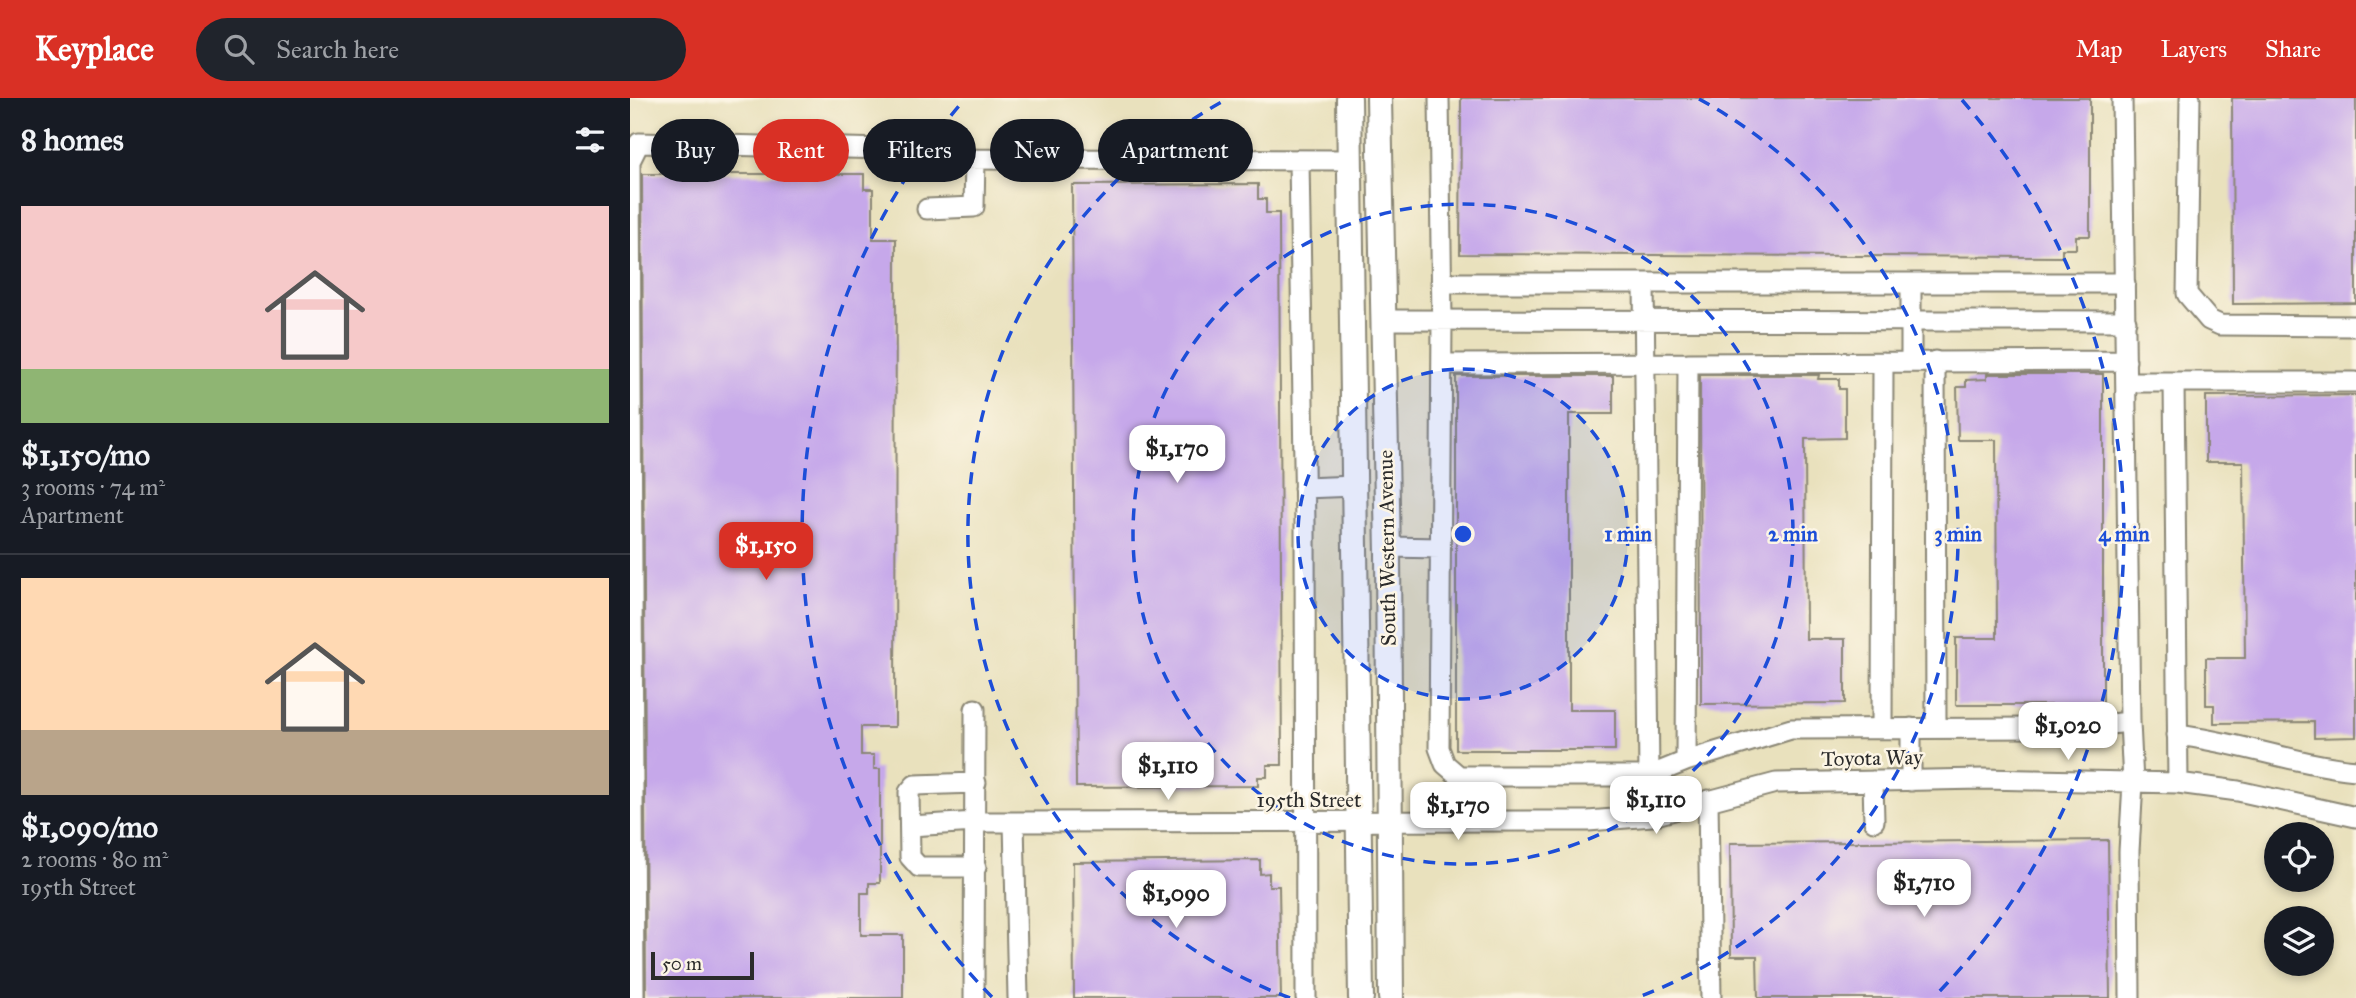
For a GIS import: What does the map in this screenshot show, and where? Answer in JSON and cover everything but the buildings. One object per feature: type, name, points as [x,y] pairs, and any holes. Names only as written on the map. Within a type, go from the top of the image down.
[{"type":"main road","name":"South Western Avenue","points":[[1349,98],[1361,998]]},
{"type":"main road","name":"South Western Avenue","points":[[1379,98],[1388,547],[1391,998]]},
{"type":"street","points":[[1439,98],[1442,320],[1439,748],[1445,764],[1459,776],[1649,776],[1686,761],[1791,729],[2070,728],[2130,722]]},
{"type":"street","points":[[2122,98],[2133,783],[2129,851],[2130,998]]},
{"type":"street","points":[[2190,98],[2187,295],[2209,320],[2220,325],[2356,326]]},
{"type":"street","points":[[634,998],[630,161],[639,143],[863,148]]},
{"type":"street","points":[[976,159],[1350,160]]},
{"type":"street","points":[[1298,160],[1304,488],[1307,998]]},
{"type":"street","points":[[927,209],[974,207],[975,182]]},
{"type":"street","points":[[1441,283],[2125,283]]},
{"type":"street","points":[[1644,283],[1649,776],[1652,816]]},
{"type":"street","points":[[1911,283],[1911,361]]},
{"type":"street","points":[[1383,320],[2126,321]]},
{"type":"street","points":[[1935,361],[1936,728]]},
{"type":"street","points":[[1442,364],[2126,361]]},
{"type":"street","points":[[1882,728],[1883,362]]},
{"type":"street","points":[[1686,761],[1688,363]]},
{"type":"street","points":[[2127,382],[2356,382]]},
{"type":"street","points":[[2174,382],[2178,783]]},
{"type":"street","points":[[1304,488],[1355,486]]},
{"type":"street","points":[[1388,547],[1440,548]]},
{"type":"street","points":[[974,998],[975,709]]},
{"type":"street","points":[[1911,728],[1911,780]]},
{"type":"street","points":[[2177,736],[2208,739],[2322,767],[2356,770]]},
{"type":"street","name":"Toyota Way","points":[[1389,822],[1588,821],[1652,816],[1776,783],[1911,780],[2178,783],[2238,791],[2356,817]]},
{"type":"street","points":[[1873,781],[1874,821]]},
{"type":"street","points":[[976,783],[915,785],[909,792],[910,857],[919,867],[976,867]]},
{"type":"street","points":[[1708,800],[1711,998]]},
{"type":"street","name":"195th Street","points":[[910,826],[976,822],[1389,822]]},
{"type":"street","points":[[1014,822],[1018,998]]}]
